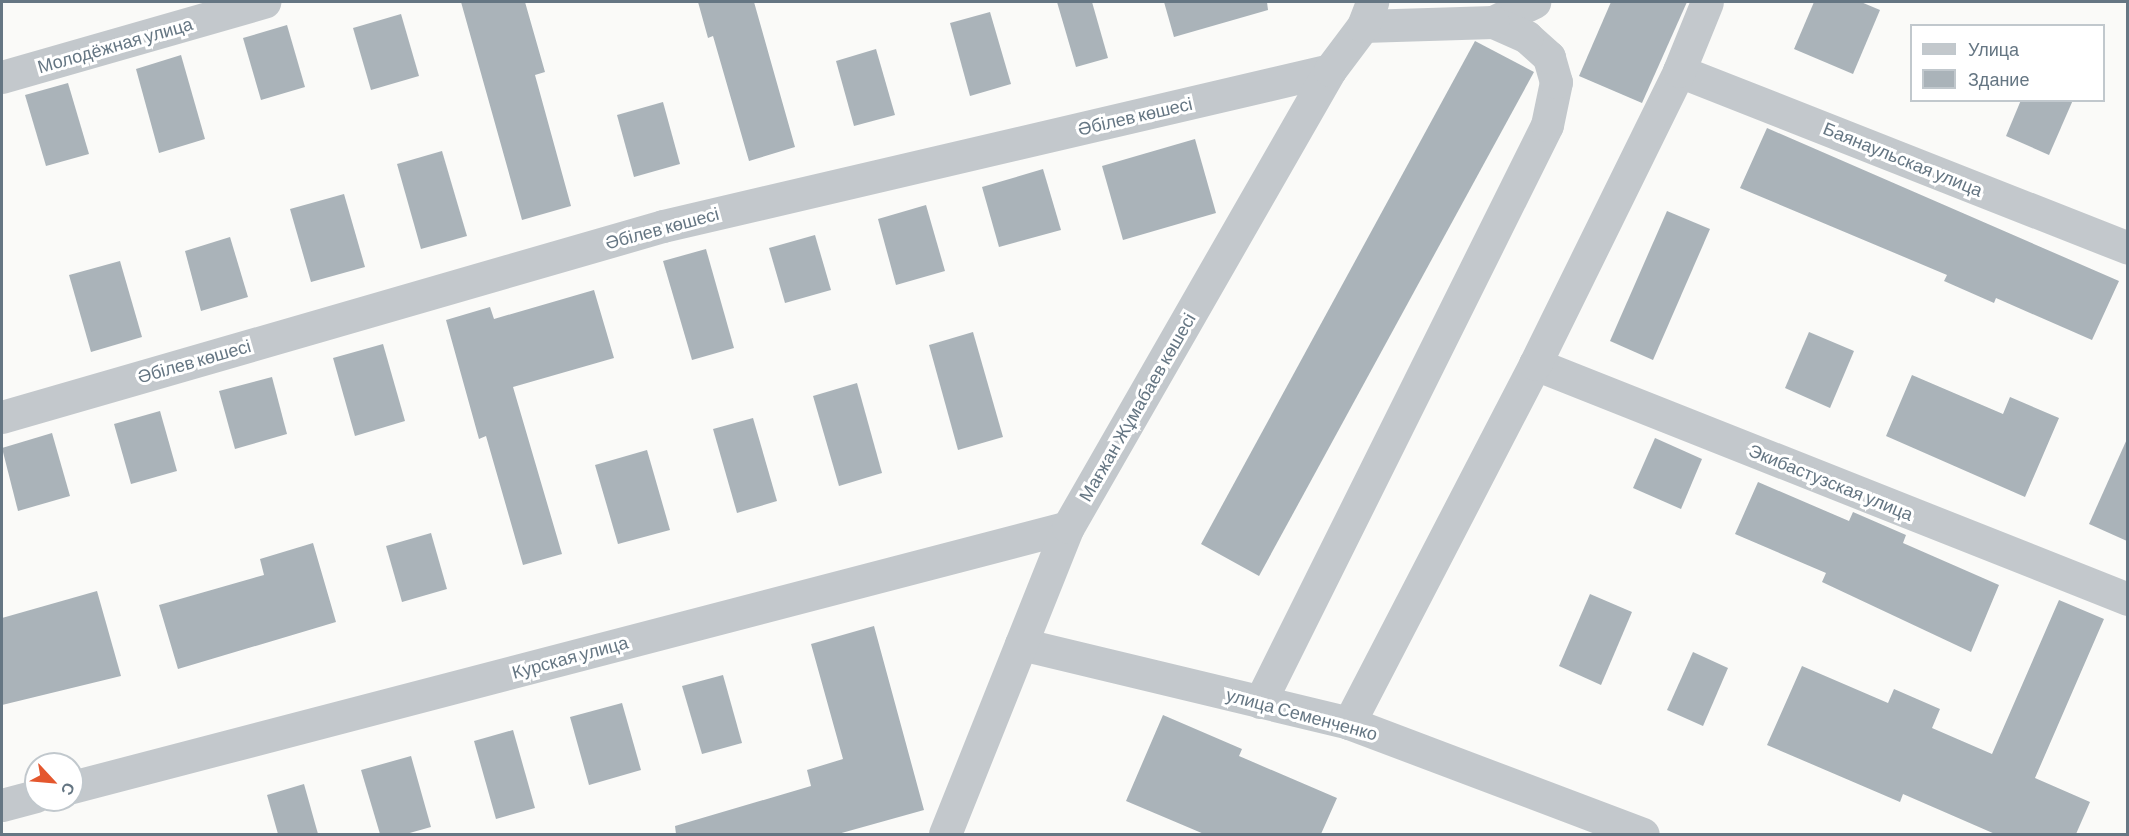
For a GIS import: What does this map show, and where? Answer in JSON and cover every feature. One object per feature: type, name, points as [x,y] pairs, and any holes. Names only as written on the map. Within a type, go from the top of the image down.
[{"type":"street","name":"Молодёжная улица","points":[[2,77],[264,2]]},
{"type":"street","points":[[1493,22],[1534,2]]},
{"type":"street","points":[[1348,723],[1535,364],[1679,71],[1707,2]]},
{"type":"street","points":[[1260,702],[1547,125],[1556,82],[1549,57],[1527,37],[1493,22],[1367,14]]},
{"type":"street","name":"Мағжан Жұмабаев көшесі","points":[[945,834],[1068,527],[1330,70],[1367,14]]},
{"type":"street","name":"Әбілев көшесі","points":[[2,417],[663,226],[1330,70]]},
{"type":"street","name":"Баянаульская улица","points":[[1679,71],[2127,248]]},
{"type":"street","name":"Экибастузская улица","points":[[1535,364],[2127,599]]},
{"type":"street","name":"Курская улица","points":[[84,783],[1068,527]]},
{"type":"street","name":"улица Семенченко","points":[[1021,644],[1348,723],[1642,834]]},
{"type":"street","points":[[2,805],[24,799]]},
{"type":"building","points":[[461,2],[525,2],[545,72],[535,75],[571,206],[522,220]]},
{"type":"building","points":[[698,2],[754,2],[795,147],[749,161],[713,36],[708,38]]},
{"type":"building","points":[[1057,2],[1092,2],[1108,58],[1076,67]]},
{"type":"building","points":[[1164,2],[1267,2],[1268,10],[1174,37]]},
{"type":"building","points":[[1611,2],[1687,2],[1642,103],[1579,76]]},
{"type":"building","points":[[1814,2],[1861,2],[1880,10],[1853,74],[1794,49]]},
{"type":"building","points":[[990,12],[1011,84],[970,96],[950,23]]},
{"type":"building","points":[[401,14],[419,76],[371,90],[353,28]]},
{"type":"building","points":[[287,25],[305,87],[261,100],[243,38]]},
{"type":"building","points":[[1475,41],[1534,72],[1259,576],[1201,544]]},
{"type":"building","points":[[876,49],[895,115],[854,126],[836,61]]},
{"type":"building","points":[[181,55],[205,139],[159,153],[136,69]]},
{"type":"building","points":[[68,83],[89,154],[46,166],[25,95]]},
{"type":"building","points":[[663,102],[680,164],[634,177],[617,115]]},
{"type":"building","points":[[2020,102],[2072,102],[2049,155],[2006,136]]},
{"type":"building","points":[[1767,128],[2119,281],[2092,340],[1996,298],[1994,303],[1944,281],[1947,275],[1740,188]]},
{"type":"building","points":[[1195,139],[1216,213],[1123,240],[1102,166]]},
{"type":"building","points":[[442,151],[467,236],[421,249],[397,164]]},
{"type":"building","points":[[1043,169],[1061,230],[999,247],[982,187]]},
{"type":"building","points":[[344,194],[365,267],[311,282],[290,209]]},
{"type":"building","points":[[926,205],[945,271],[896,285],[878,219]]},
{"type":"building","points":[[1667,211],[1710,229],[1653,360],[1610,341]]},
{"type":"building","points":[[815,235],[831,290],[785,303],[769,248]]},
{"type":"building","points":[[230,237],[248,297],[201,311],[185,251]]},
{"type":"building","points":[[706,249],[734,348],[692,360],[663,261]]},
{"type":"building","points":[[120,261],[142,337],[91,352],[69,275]]},
{"type":"building","points":[[594,290],[614,358],[513,387],[562,554],[523,565],[486,436],[479,439],[446,320],[490,307],[494,319]]},
{"type":"building","points":[[973,332],[1003,437],[958,450],[929,345]]},
{"type":"building","points":[[1809,332],[1854,351],[1830,408],[1785,388]]},
{"type":"building","points":[[383,344],[405,421],[355,436],[333,358]]},
{"type":"building","points":[[1912,375],[2003,414],[2010,397],[2059,418],[2025,497],[1886,436]]},
{"type":"building","points":[[272,377],[287,434],[235,449],[219,391]]},
{"type":"building","points":[[857,383],[882,473],[839,486],[813,396]]},
{"type":"building","points":[[160,411],[177,471],[131,484],[114,424]]},
{"type":"building","points":[[753,418],[777,501],[737,513],[713,429]]},
{"type":"building","points":[[52,433],[70,496],[18,511],[2,448]]},
{"type":"building","points":[[1655,438],[1702,459],[1681,509],[1633,488]]},
{"type":"building","points":[[2127,439],[2127,541],[2089,524]]},
{"type":"building","points":[[647,450],[670,530],[618,544],[595,465]]},
{"type":"building","points":[[1758,482],[1849,521],[1853,512],[1906,535],[1903,543],[1999,585],[1971,652],[1822,582],[1826,573],[1735,534]]},
{"type":"building","points":[[431,533],[447,589],[402,602],[386,546]]},
{"type":"building","points":[[313,543],[336,622],[178,669],[159,605],[264,575],[260,559]]},
{"type":"building","points":[[97,591],[121,676],[2,705],[2,618]]},
{"type":"building","points":[[1590,594],[1632,612],[1601,685],[1559,666]]},
{"type":"building","points":[[2059,600],[2104,619],[2035,778],[2090,802],[2076,834],[1995,834],[1903,794],[1900,802],[1767,745],[1802,666],[1888,703],[1894,689],[1940,709],[1932,728],[1992,754]]},
{"type":"building","points":[[874,626],[924,810],[838,834],[676,834],[675,826],[811,786],[807,770],[843,759],[811,644]]},
{"type":"building","points":[[1693,652],[1728,668],[1703,726],[1667,710]]},
{"type":"building","points":[[723,675],[742,743],[702,754],[682,686]]},
{"type":"building","points":[[622,703],[641,770],[589,785],[570,717]]},
{"type":"building","points":[[1163,715],[1242,749],[1239,756],[1337,798],[1321,834],[1204,834],[1126,801]]},
{"type":"building","points":[[513,730],[535,808],[496,819],[474,741]]},
{"type":"building","points":[[411,756],[431,827],[406,834],[380,834],[361,770]]},
{"type":"building","points":[[304,784],[318,834],[278,834],[267,795]]}]
